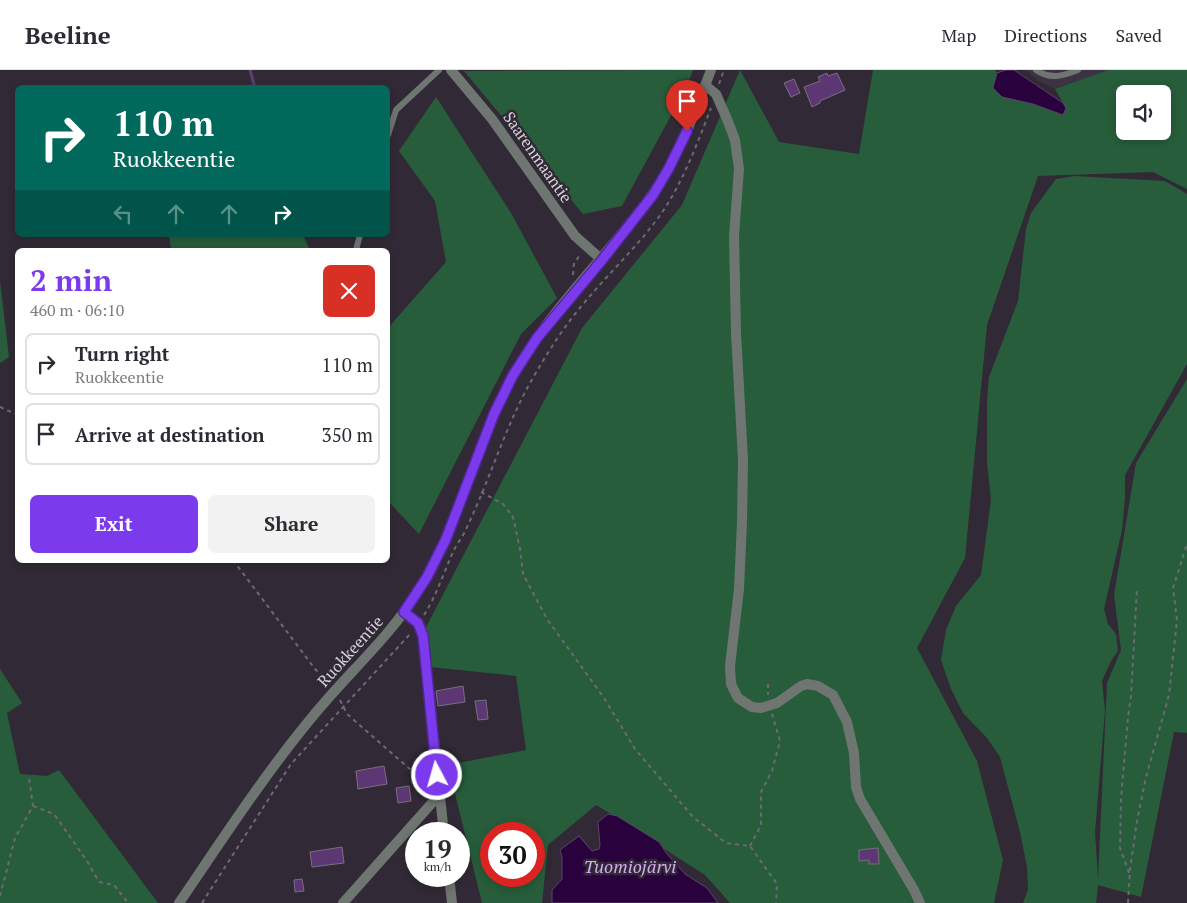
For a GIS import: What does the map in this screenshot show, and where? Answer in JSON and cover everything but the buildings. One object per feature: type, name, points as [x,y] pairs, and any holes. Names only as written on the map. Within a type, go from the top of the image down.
[{"type":"street","name":"Saarenmaantie","points":[[451,70],[492,119],[575,236],[602,260]]},
{"type":"street","name":"Ruokkeentie","points":[[179,903],[284,752],[314,713],[378,644],[404,612],[429,574],[446,539],[494,414],[513,375],[537,338],[653,195],[687,131],[711,70]]},
{"type":"street","points":[[705,85],[716,94],[727,119],[735,140],[739,169],[734,236],[736,333],[743,460],[739,589],[730,676],[734,693],[745,704],[761,708],[784,699],[801,686],[807,684],[818,686],[833,695],[847,722],[854,753],[856,788],[860,799],[920,903]]},
{"type":"street","points":[[404,612],[418,623],[423,636],[442,822]]},
{"type":"street","points":[[343,903],[439,794]]},
{"type":"street","points":[[450,887],[452,903]]},
{"type":"lane","points":[[390,128],[396,110],[439,70]]},
{"type":"lane","points":[[1036,70],[1050,77],[1061,76],[1078,70]]},
{"type":"path","points":[[0,407],[15,414]]},
{"type":"path","points":[[481,492],[503,504],[513,517],[523,574],[547,619],[604,698],[635,750],[693,817],[726,843],[750,846],[777,884],[776,903]]},
{"type":"path","points":[[1128,903],[1137,821],[1146,777],[1169,695],[1177,620],[1173,588],[1187,544]]},
{"type":"path","points":[[235,563],[315,669],[336,689],[347,714],[439,794]]},
{"type":"path","points":[[1130,875],[1120,848],[1121,798],[1131,696],[1136,588]]},
{"type":"path","points":[[750,846],[761,825],[761,792],[772,771],[780,741],[769,706],[768,684]]},
{"type":"path","points":[[0,896],[16,838],[33,806],[29,778]]},
{"type":"path","points":[[33,806],[54,814],[87,861],[99,882],[114,885],[128,903]]},
{"type":"shaded area","points":[[1026,70],[1108,70],[1055,89],[1038,81]]},
{"type":"green space","points":[[693,70],[687,86],[622,206],[583,214],[464,71]]},
{"type":"green space","points":[[740,70],[779,142],[859,154],[873,70],[995,70],[997,73],[994,88],[1063,115],[1066,108],[1055,89],[1108,70],[1187,70],[1187,189],[1153,172],[1038,176],[987,325],[965,558],[917,648],[977,761],[1003,860],[994,903],[730,903],[705,875],[663,848],[685,874],[707,888],[718,903],[552,903],[552,890],[562,879],[562,857],[560,850],[579,835],[592,851],[599,849],[598,822],[608,814],[611,814],[596,805],[548,845],[545,874],[545,822],[480,822],[480,887],[544,887],[542,903],[482,903],[470,854],[470,822],[462,822],[448,765],[526,750],[516,676],[430,667],[424,631],[582,328],[682,205]]},
{"type":"green space","points":[[436,97],[511,213],[557,298],[521,334],[419,534],[390,503],[390,326],[446,262],[435,201],[399,151]]},
{"type":"green space","points":[[1075,176],[1165,181],[1187,194],[1187,364],[1125,475],[1122,530],[1104,609],[1108,624],[1116,634],[1118,651],[1102,681],[1105,711],[1095,832],[1098,879],[1107,683],[1121,650],[1114,595],[1136,463],[1187,379],[1187,733],[1174,732],[1141,897],[1098,885],[1096,903],[1023,903],[1028,890],[1027,867],[1020,832],[1000,757],[987,738],[963,713],[951,689],[941,660],[946,630],[956,606],[981,575],[991,500],[987,462],[989,377],[1018,301],[1026,229],[1031,213],[1056,179]]},
{"type":"green space","points":[[169,237],[304,237],[309,248],[171,248]]},
{"type":"green space","points":[[0,281],[9,357],[0,363]]},
{"type":"green space","points":[[0,669],[22,703],[7,713],[20,774],[47,776],[59,770],[158,903],[0,903]]},
{"type":"water","points":[[1014,70],[1063,103],[1066,108],[1063,115],[1033,104],[1002,97],[993,88],[997,73]]},
{"type":"water","name":"Tuomiojärvi","points":[[608,814],[617,816],[659,842],[685,874],[707,888],[718,903],[552,903],[552,890],[562,879],[562,857],[560,850],[579,836],[592,851],[599,849],[598,822]]},
{"type":"waterway","points":[[250,70],[254,85]]},
{"type":"route","points":[[437,775],[423,636],[418,623],[404,612],[427,577],[446,539],[494,414],[513,375],[537,338],[653,195],[687,131]]}]
